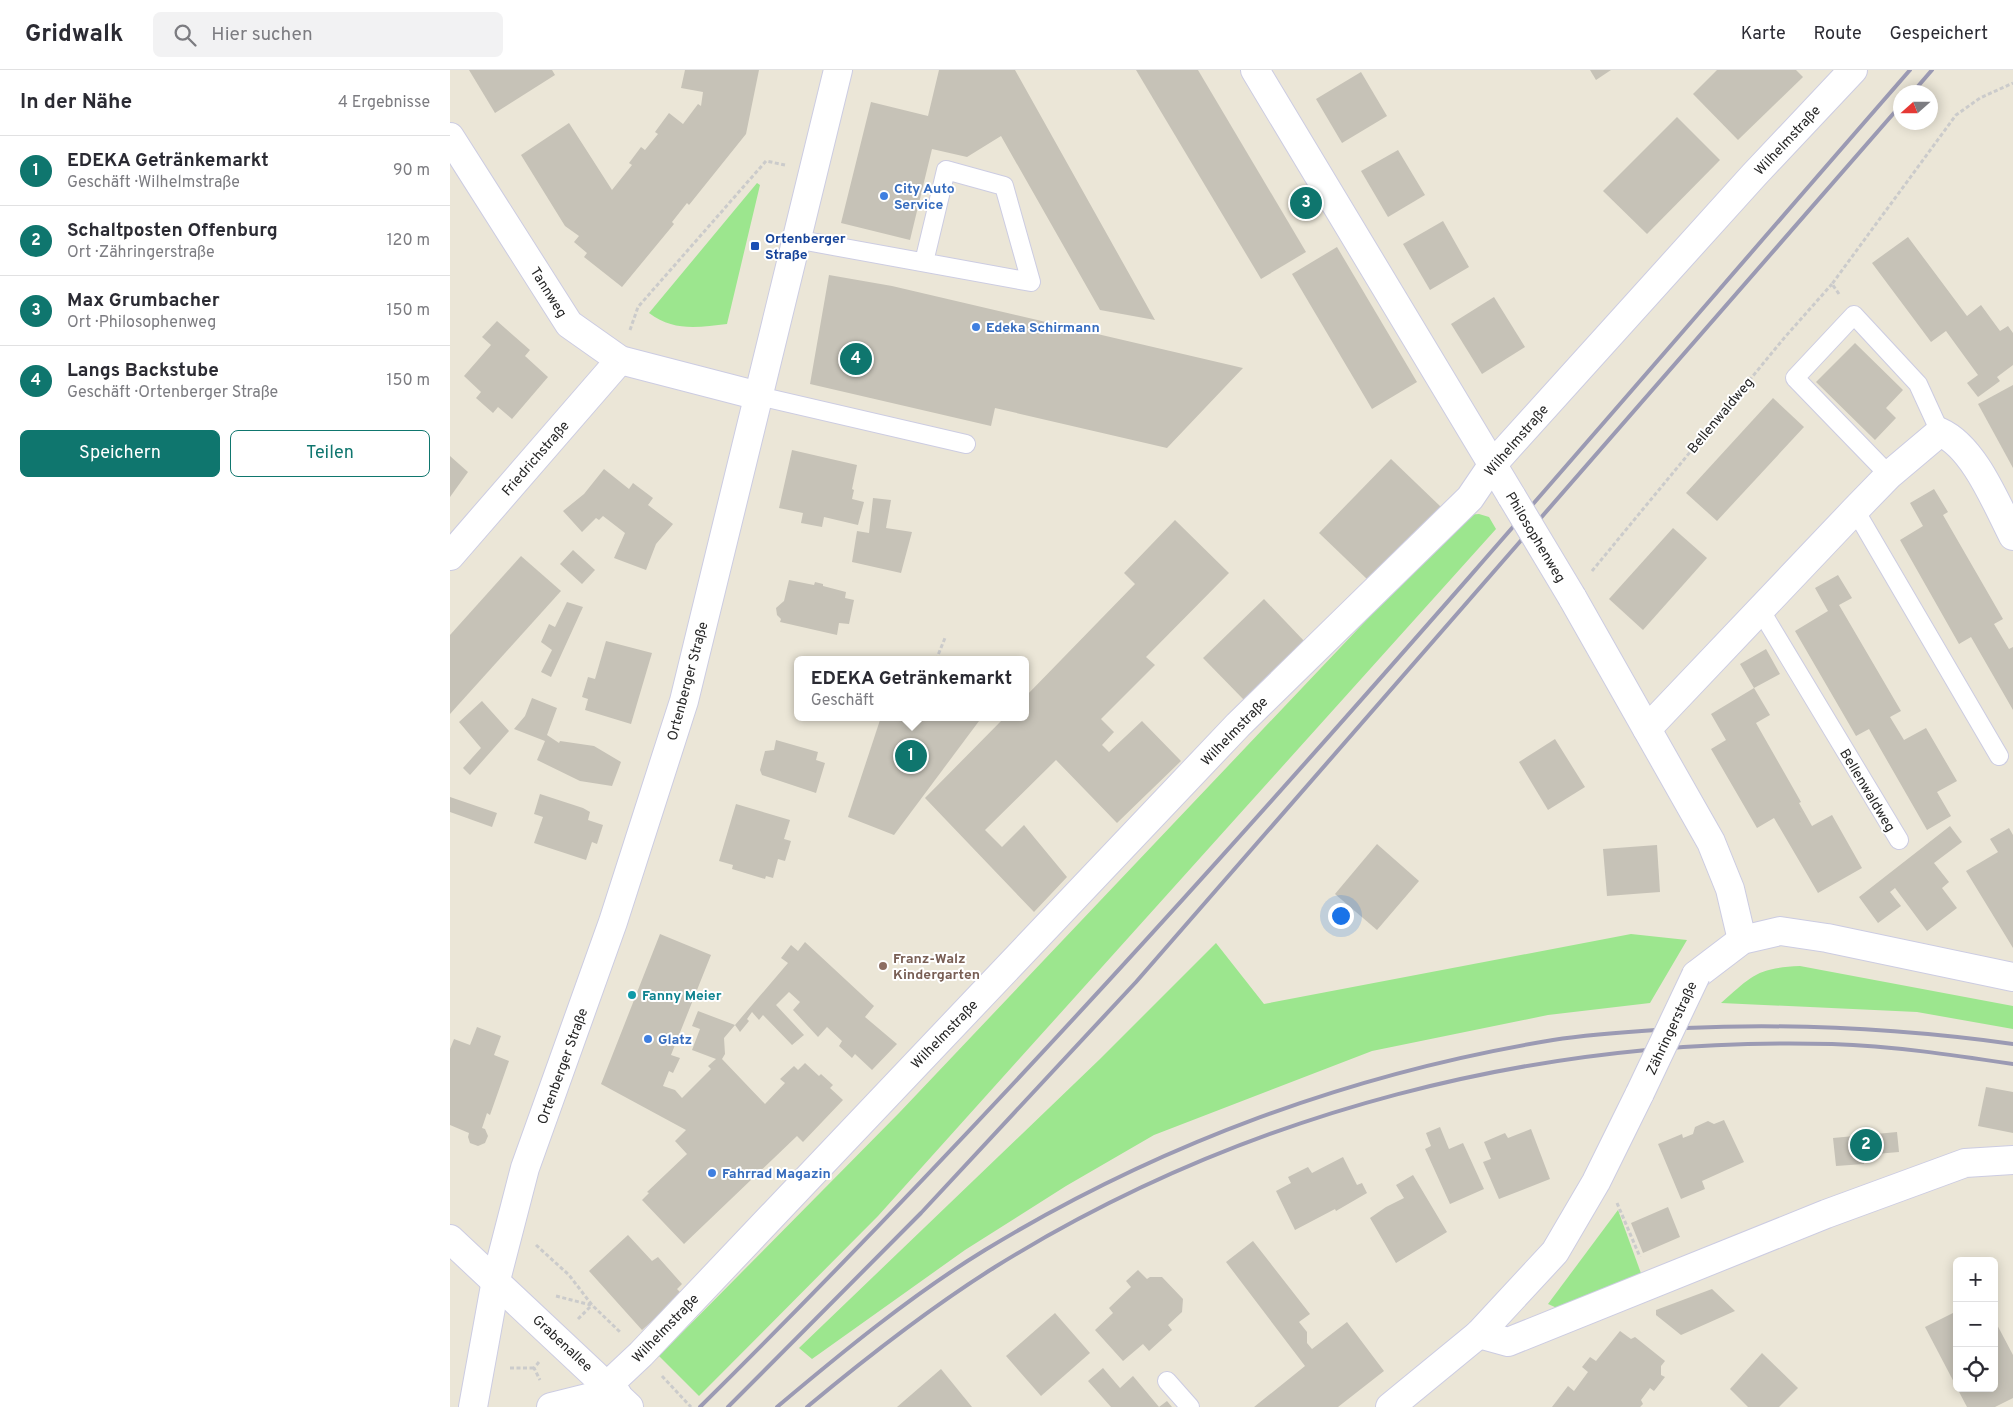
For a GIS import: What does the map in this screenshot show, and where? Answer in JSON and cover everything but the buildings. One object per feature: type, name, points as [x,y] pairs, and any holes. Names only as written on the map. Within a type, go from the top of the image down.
[{"type":"street","name":"Ortenberger Straße","points":[[496,1280],[525,1168],[613,922],[684,701],[838,70]]},
{"type":"street","name":"Philosophenweg","points":[[1255,70],[1572,597],[1711,842],[1730,889],[1742,940]]},
{"type":"street","name":"Wilhelmstraße","points":[[618,1395],[641,1354],[1238,726],[1470,498],[1493,464],[1754,175],[1853,70]]},
{"type":"street","name":"Tannweg","points":[[450,137],[569,324],[620,360],[759,396]]},
{"type":"street","name":"Friedrichstraße","points":[[450,556],[620,360]]},
{"type":"street","points":[[1647,729],[1855,510],[1890,475],[1940,432],[1953,438],[1977,469],[2013,536]]},
{"type":"street","name":"Zähringerstraße","points":[[1390,1407],[1479,1334],[1555,1252],[1596,1182],[1696,975],[1742,940],[1780,931],[1827,938],[2013,978]]},
{"type":"street","points":[[1479,1334],[1508,1342],[1826,1214],[1965,1163],[2013,1160]]},
{"type":"street","name":"Grabenallee","points":[[450,1239],[618,1395]]},
{"type":"street","points":[[473,1407],[496,1280]]},
{"type":"street","points":[[551,1407],[591,1397],[618,1395]]},
{"type":"lane","points":[[796,239],[1031,282],[1004,186],[946,170],[924,262]]},
{"type":"lane","points":[[1890,475],[1795,378],[1854,315],[1918,384],[1940,432]]},
{"type":"lane","points":[[759,396],[966,444]]},
{"type":"lane","points":[[1855,510],[2000,756]]},
{"type":"lane","name":"Bellenwaldweg","points":[[1761,611],[1898,840]]},
{"type":"lane","points":[[1167,1381],[1190,1407]]},
{"type":"path","name":"Bellenwaldweg","points":[[1610,547],[1784,337],[1832,284],[1956,115],[1980,98],[2013,83]]},
{"type":"path","points":[[620,360],[638,307],[766,161],[813,171]]},
{"type":"path","points":[[1832,284],[1854,315]]},
{"type":"path","points":[[938,656],[945,638]]},
{"type":"path","points":[[1619,1205],[1651,1286]]},
{"type":"path","points":[[512,1222],[569,1275],[592,1305],[691,1407]]},
{"type":"green space","points":[[757,183],[760,185],[727,324],[697,327],[677,326],[658,319],[649,313]]},
{"type":"green space","points":[[1479,514],[1489,517],[1496,529],[878,1216],[699,1396],[659,1356],[899,1113],[1466,515]]},
{"type":"green space","points":[[1631,934],[1687,940],[1650,1003],[1548,1015],[1372,1051],[1154,1135],[1066,1186],[965,1250],[812,1359],[799,1348],[1100,1059],[1216,943],[1264,1004]]},
{"type":"green space","points":[[1800,966],[2013,1006],[2013,1029],[1917,1012],[1721,1003],[1748,980],[1764,971]]},
{"type":"green space","points":[[1618,1210],[1642,1276],[1557,1308],[1548,1304]]},
{"type":"railway","points":[[700,1407],[858,1247],[1014,1083],[1166,918],[1466,581],[1910,70]]},
{"type":"railway","points":[[1919,85],[1932,70]]},
{"type":"railway","points":[[728,1407],[921,1213],[1136,982],[1893,114]]},
{"type":"railway","points":[[777,1407],[904,1305],[958,1267],[1051,1212],[1119,1177],[1188,1146],[1259,1118],[1331,1093],[1404,1072],[1478,1054],[1553,1040],[1636,1031],[1768,1026],[1809,1027],[1931,1034],[2013,1044]]},
{"type":"railway","points":[[807,1407],[875,1352],[946,1300],[995,1267],[1091,1213],[1190,1166],[1292,1126],[1397,1094],[1504,1070],[1612,1054],[1722,1045],[1855,1045],[1923,1051],[2013,1064]]},
{"type":"place","name":"City Auto Service","points":[[884,196]]},
{"type":"place","name":"Max Grumbacher","points":[[1306,203]]},
{"type":"place","name":"Ortenberger Straße","points":[[755,246]]},
{"type":"place","name":"Edeka Schirmann","points":[[976,327]]},
{"type":"place","name":"Langs Backstube","points":[[856,359]]},
{"type":"place","name":"EDEKA Getränkemarkt","points":[[911,756]]},
{"type":"place","name":"Franz-Walz Kindergarten","points":[[883,966]]},
{"type":"place","name":"Fanny Meier","points":[[632,995]]},
{"type":"place","name":"Glatz","points":[[648,1039]]},
{"type":"place","name":"Schaltposten Offenburg","points":[[1866,1145]]},
{"type":"place","name":"Fahrrad Magazin","points":[[712,1173]]}]
